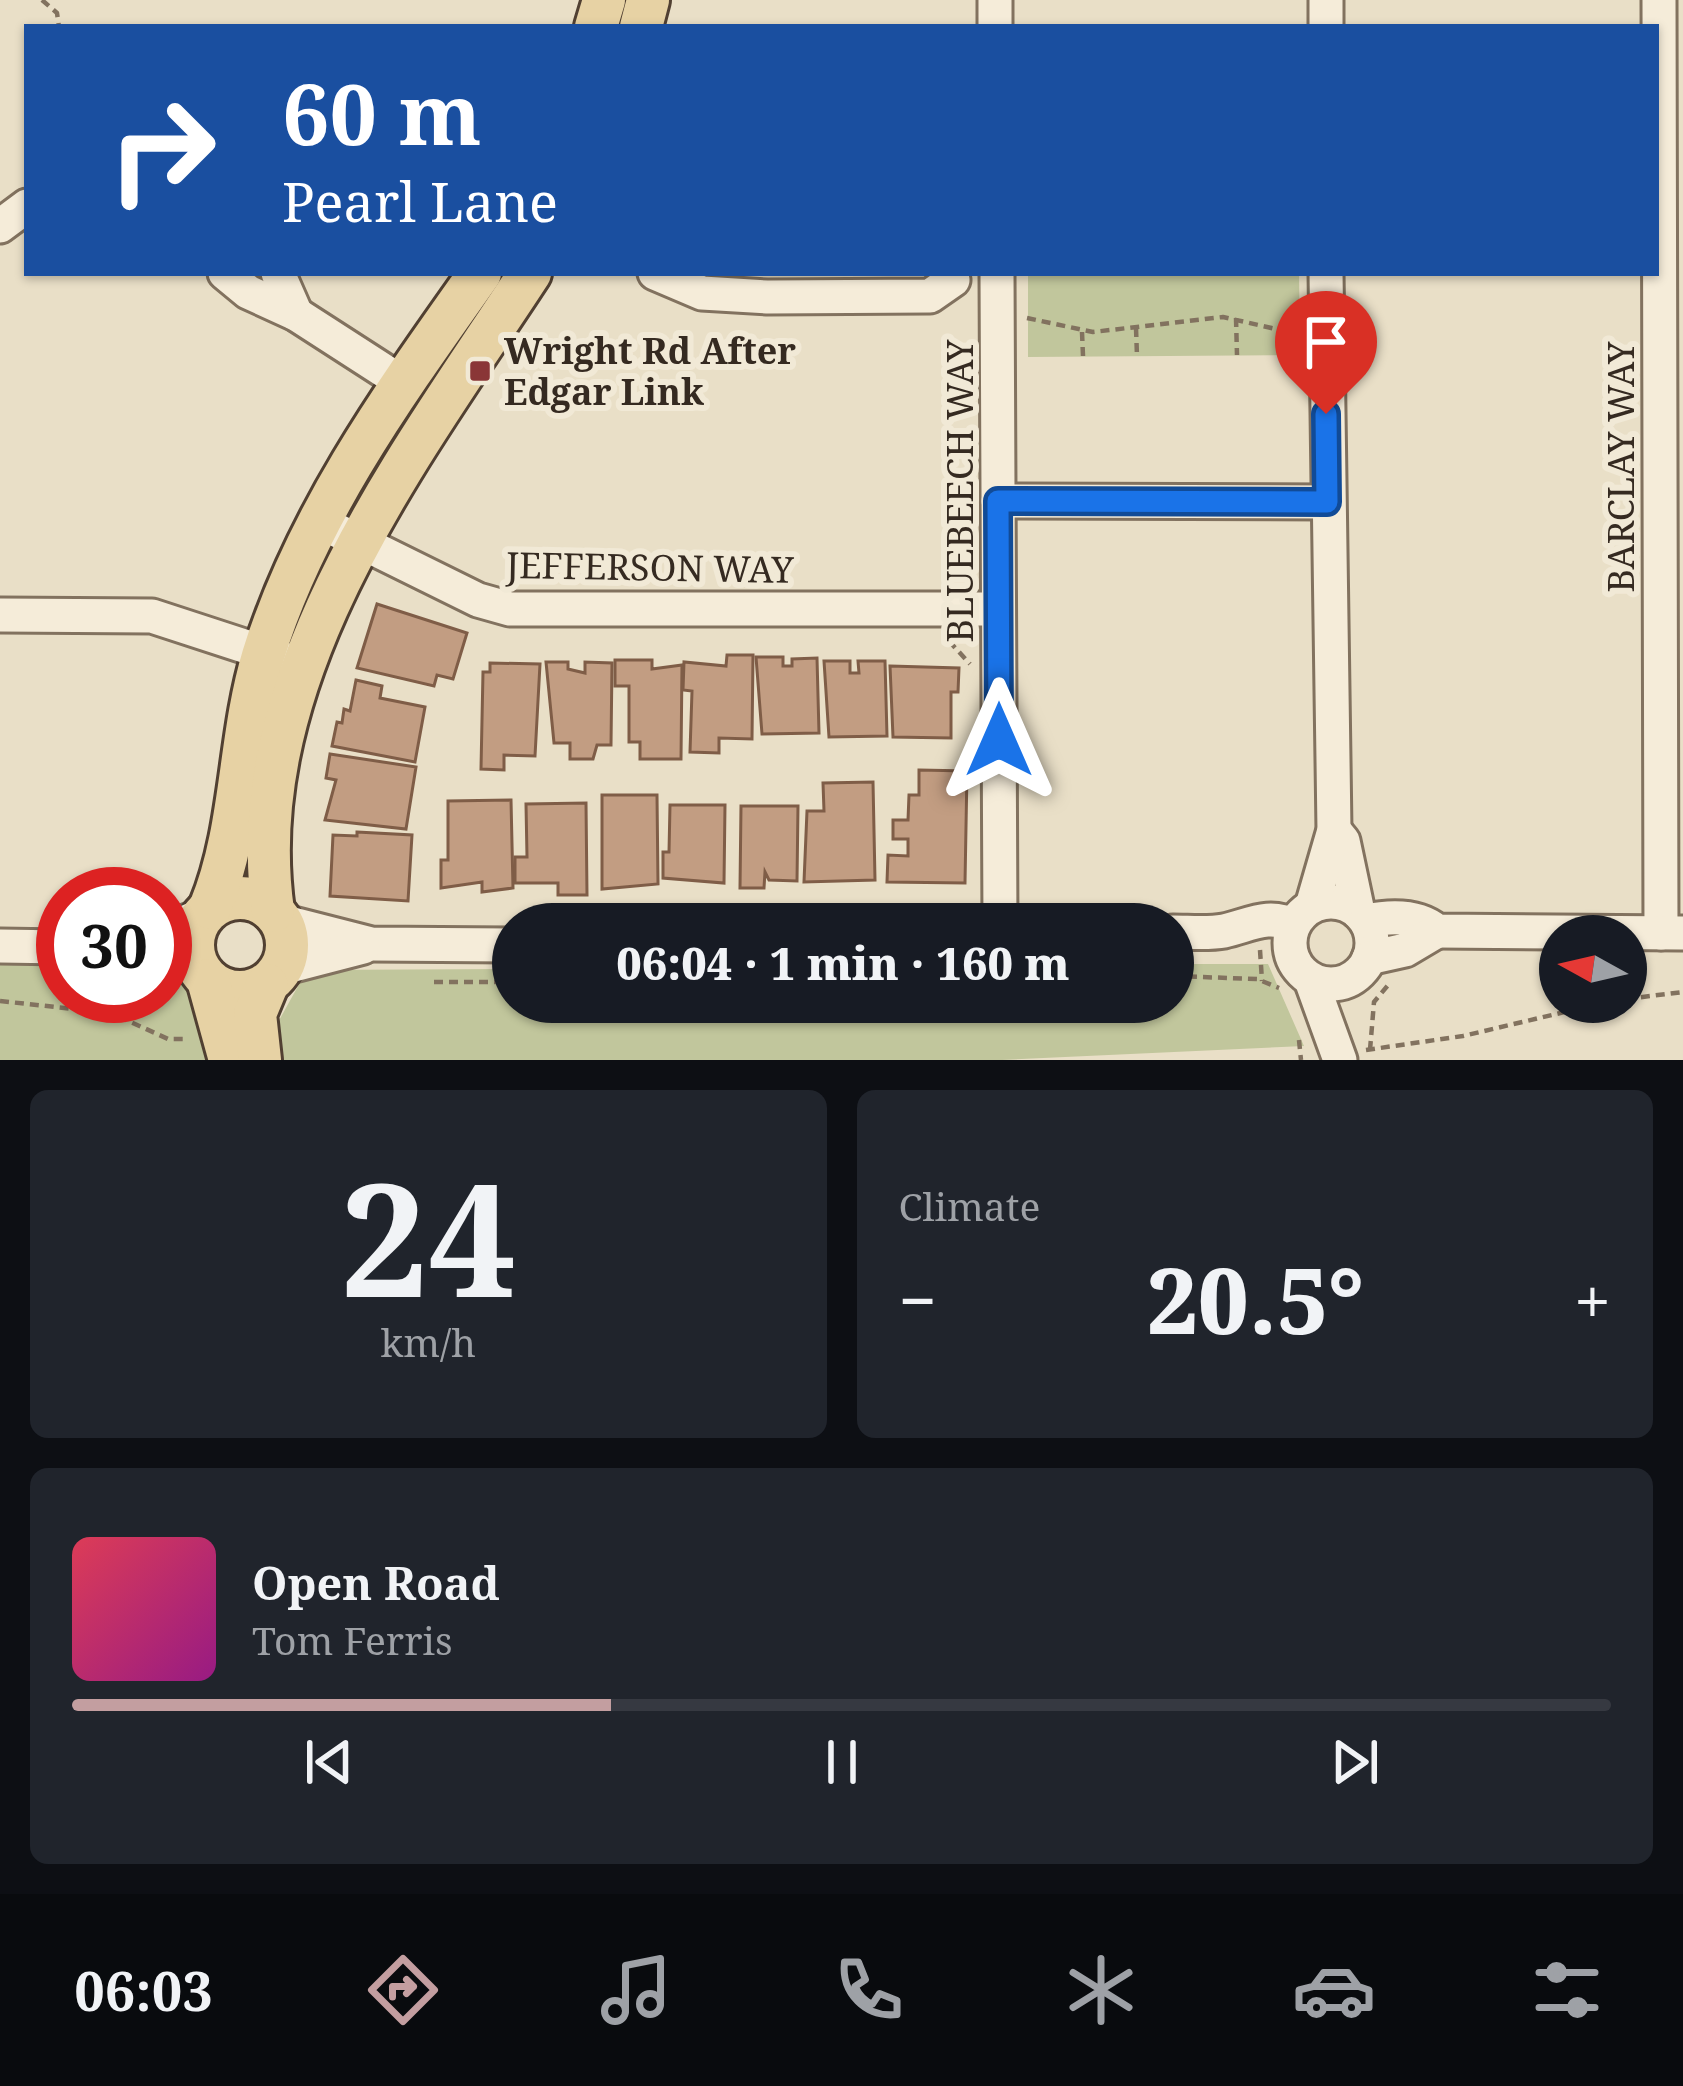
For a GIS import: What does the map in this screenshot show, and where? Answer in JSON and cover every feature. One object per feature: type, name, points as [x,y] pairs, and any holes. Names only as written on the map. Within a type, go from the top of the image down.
[{"type":"main road","points":[[192,948],[229,854],[240,757],[265,652],[318,521],[403,383],[478,276]]},
{"type":"main road","points":[[260,1060],[255,1014],[287,945],[268,858],[280,760],[306,667],[358,541],[412,446],[528,276]]},
{"type":"main road","points":[[208,911],[249,898],[277,916]]},
{"type":"main road","points":[[192,969],[230,992],[274,976]]},
{"type":"main road","points":[[192,973],[230,1060]]},
{"type":"street","points":[[229,276],[403,383]]},
{"type":"street","points":[[279,276],[296,314]]},
{"type":"street","points":[[662,276],[703,293],[766,297],[930,296],[948,276],[997,277]]},
{"type":"street","points":[[1326,276],[1334,830],[1303,916],[1295,977],[1350,1054]]},
{"type":"street","name":"BARCLAY WAY","points":[[1658,276],[1671,606],[1672,933]]},
{"type":"street","name":"BLUEBEECH WAY","points":[[997,277],[1000,903]]},
{"type":"street","points":[[998,501],[1327,502]]},
{"type":"street","name":"JEFFERSON WAY","points":[[318,521],[478,600],[510,610],[998,609]]},
{"type":"street","points":[[0,615],[152,616],[306,667]]},
{"type":"street","points":[[1334,830],[1343,842],[1372,972],[1346,1041],[1350,1054]]},
{"type":"street","points":[[1194,932],[1228,931],[1264,920],[1303,916],[1336,902],[1362,916],[1427,922],[1437,931]]},
{"type":"street","points":[[192,918],[208,911]]},
{"type":"street","points":[[277,916],[370,944],[492,945]]},
{"type":"street","points":[[1228,931],[1295,977],[1324,985],[1372,972],[1437,931],[1672,933]]},
{"type":"street","points":[[274,976],[370,944]]},
{"type":"street","points":[[0,946],[36,947]]},
{"type":"path","points":[[42,0],[57,13],[59,24]]},
{"type":"path","points":[[1024,317],[1082,332],[1197,316],[1236,318],[1304,335]]},
{"type":"path","points":[[1236,318],[1237,355]]},
{"type":"path","points":[[1136,328],[1137,356]]},
{"type":"path","points":[[1082,332],[1083,356]]},
{"type":"path","points":[[929,609],[930,637],[946,638],[973,668]]},
{"type":"path","points":[[1350,1054],[1374,1002],[1372,972]]},
{"type":"path","points":[[1194,977],[1295,977]]},
{"type":"path","points":[[434,982],[492,982]]},
{"type":"path","points":[[1647,996],[1683,992]]},
{"type":"path","points":[[0,1000],[111,1013],[168,1039],[184,1039]]},
{"type":"path","points":[[1350,1054],[1539,1018]]},
{"type":"path","points":[[1298,1032],[1300,1060]]},
{"type":"green space","points":[[1028,276],[1299,276],[1300,344],[1294,355],[1028,357]]},
{"type":"green space","points":[[36,958],[36,1023],[192,1023],[192,989],[218,1060],[0,1060],[0,959]]},
{"type":"green space","points":[[1194,964],[1268,964],[1304,1046],[1002,1060],[279,1060],[272,1033],[307,970],[492,969],[492,1023],[1194,1023]]},
{"type":"building","points":[[377,604],[467,633],[453,679],[437,675],[434,686],[357,668]]},
{"type":"building","points":[[727,655],[753,655],[752,739],[719,738],[719,753],[690,752],[692,691],[683,690],[684,662],[726,666]]},
{"type":"building","points":[[756,657],[783,657],[783,666],[792,666],[792,659],[817,658],[819,733],[762,734]]},
{"type":"building","points":[[615,660],[652,660],[652,669],[682,665],[681,759],[640,759],[640,742],[629,742],[629,686],[615,686]]},
{"type":"building","points":[[824,661],[850,661],[850,673],[859,673],[858,661],[885,661],[887,736],[829,737]]},
{"type":"building","points":[[546,662],[568,662],[568,669],[585,673],[585,662],[612,663],[611,745],[597,745],[593,759],[570,759],[570,743],[554,743]]},
{"type":"building","points":[[490,663],[540,664],[535,756],[504,755],[504,770],[481,769],[483,672],[490,672]]},
{"type":"building","points":[[890,666],[959,668],[958,692],[951,692],[951,738],[893,737]]},
{"type":"building","points":[[356,680],[382,686],[380,698],[425,707],[415,762],[332,746],[337,722],[342,723],[344,709],[350,711]]},
{"type":"building","points":[[330,754],[416,767],[406,829],[325,820],[336,780],[326,778]]},
{"type":"building","points":[[919,770],[967,771],[965,883],[887,882],[888,855],[908,856],[908,839],[893,839],[893,820],[908,820],[909,795],[919,795]]},
{"type":"building","points":[[873,782],[875,880],[804,882],[807,811],[824,811],[823,783]]},
{"type":"building","points":[[602,795],[657,795],[658,884],[602,889]]},
{"type":"building","points":[[511,800],[513,888],[482,892],[482,882],[441,888],[441,860],[448,860],[448,801]]},
{"type":"building","points":[[586,803],[587,895],[558,895],[558,883],[515,883],[515,857],[527,857],[526,804]]},
{"type":"building","points":[[670,805],[725,805],[724,883],[663,878]]},
{"type":"building","points":[[741,806],[798,806],[797,881],[769,880],[765,872],[764,888],[740,888]]},
{"type":"building","points":[[357,832],[412,835],[408,901],[330,896],[333,835],[357,836]]},
{"type":"place","name":"Wright Rd After Edgar Link","points":[[480,371]]},
{"type":"route","points":[[999,740],[998,501],[1327,502],[1326,414]]}]
